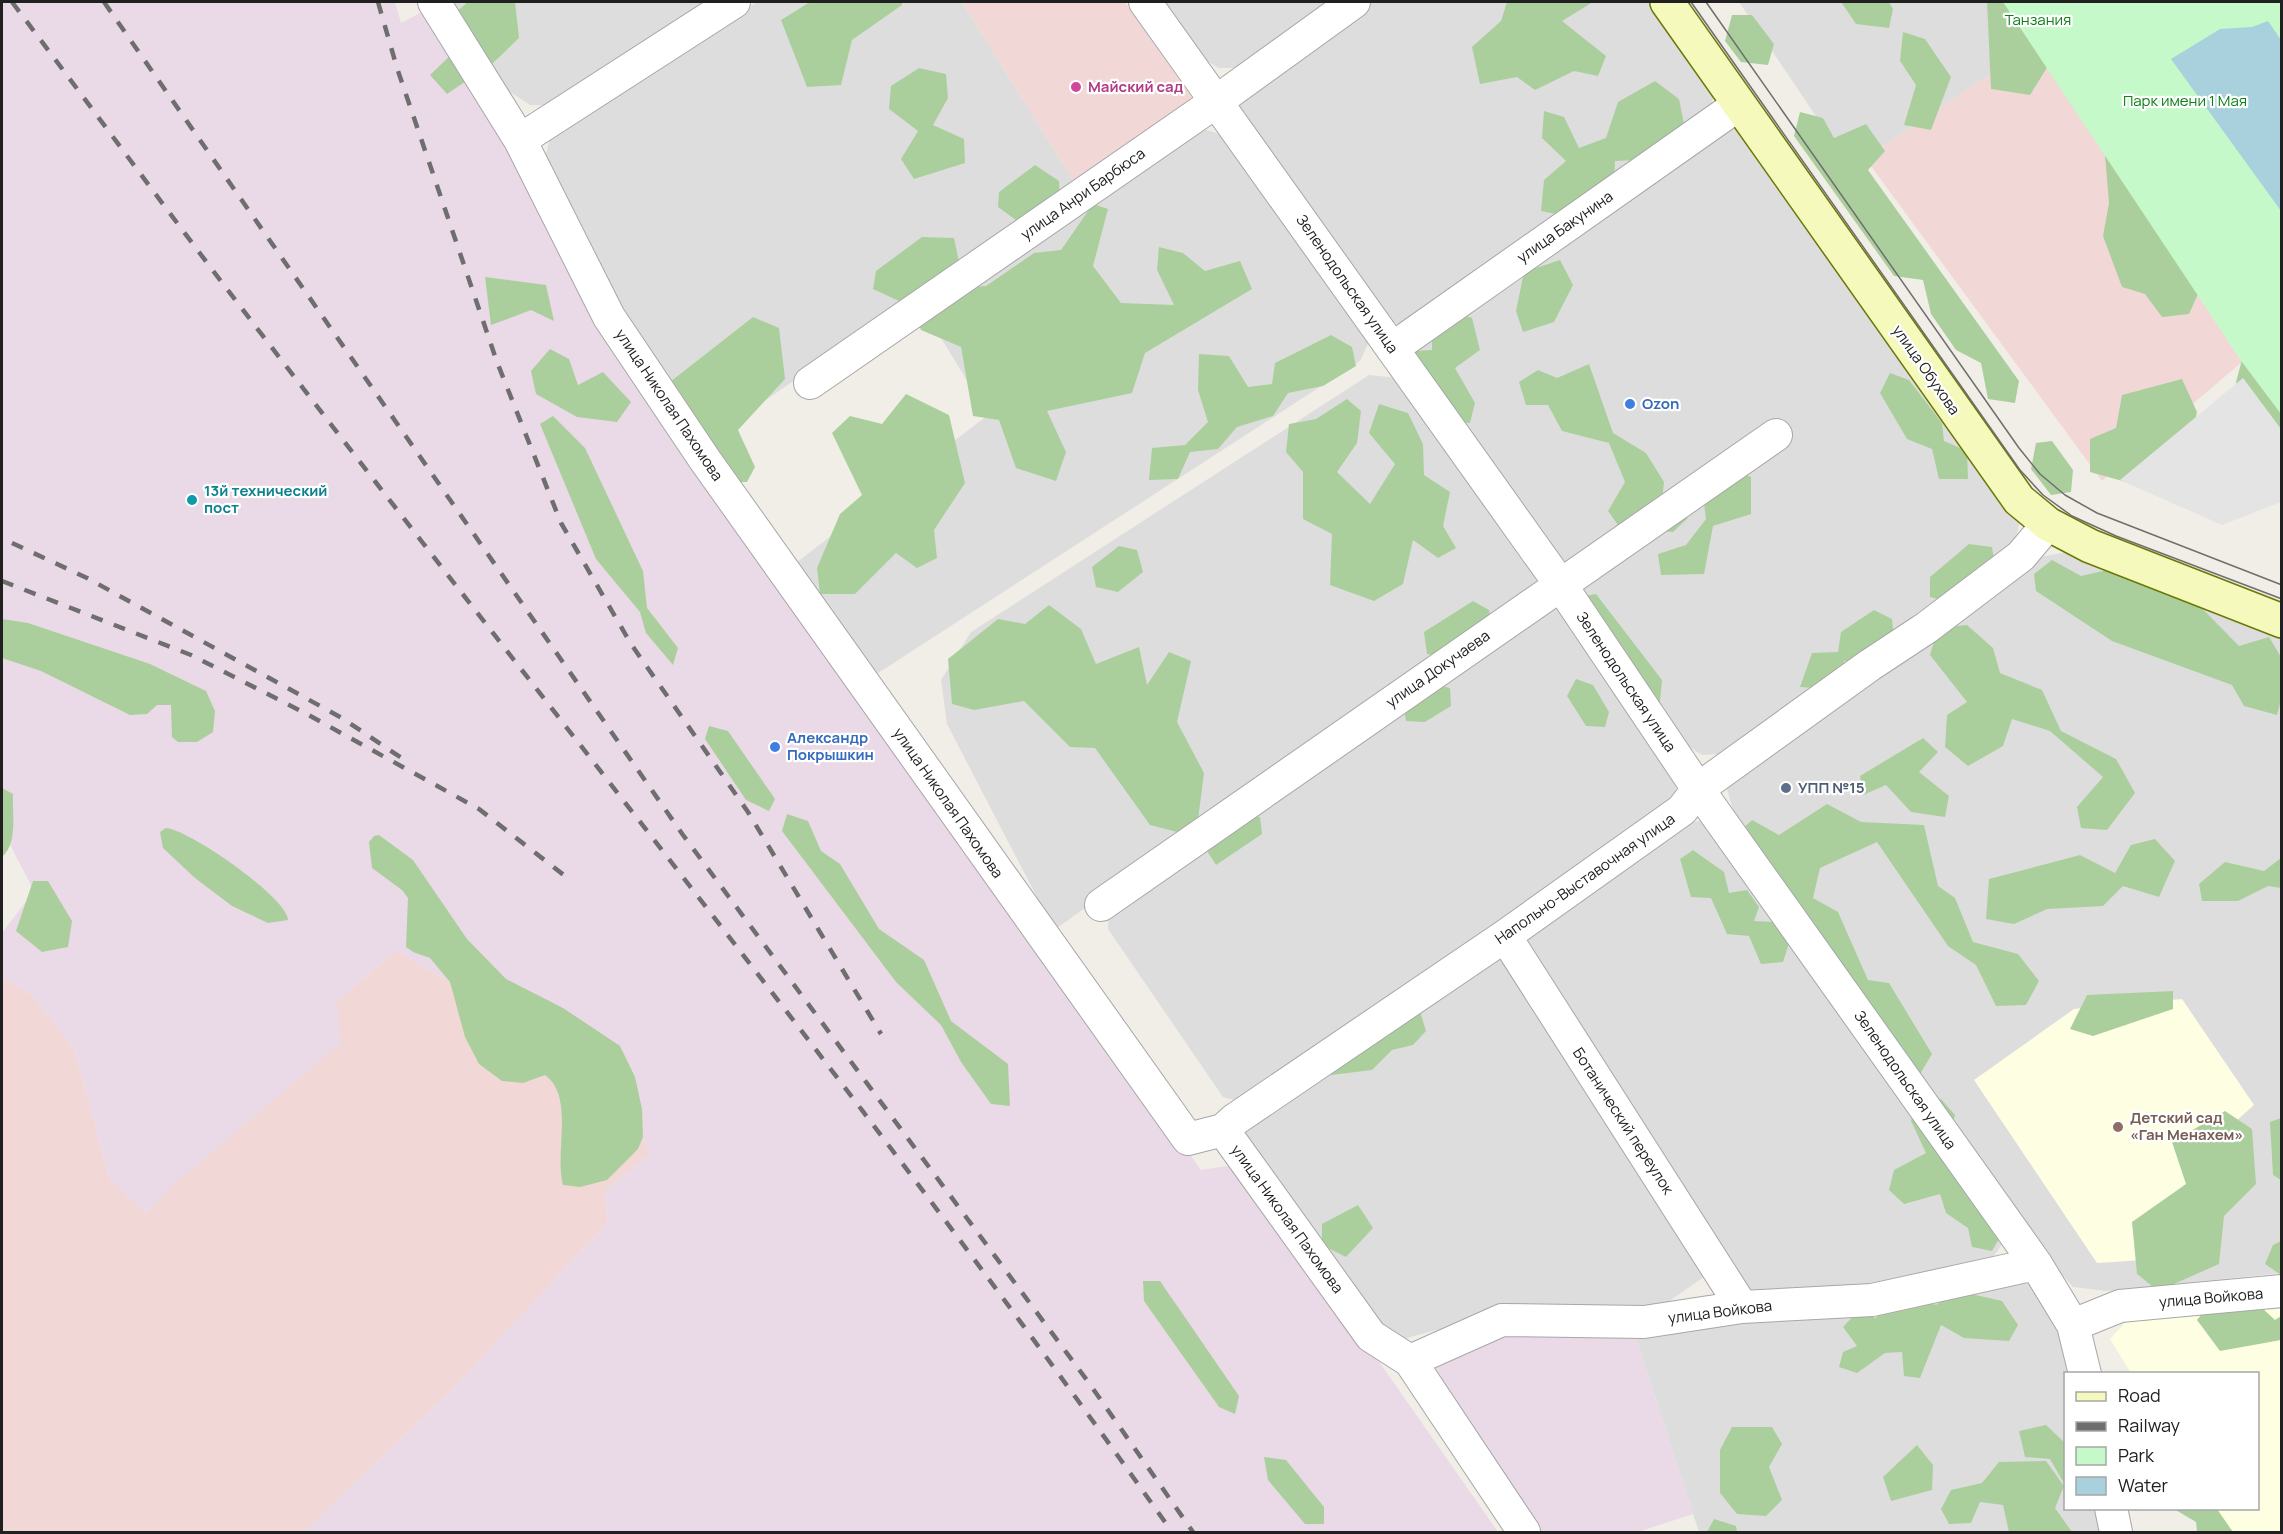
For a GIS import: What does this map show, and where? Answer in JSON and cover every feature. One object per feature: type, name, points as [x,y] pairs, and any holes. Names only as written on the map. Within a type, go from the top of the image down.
[{"type":"street","name":"улица Николая Пахомова","points":[[434,2],[520,140],[609,317],[705,460],[1074,982],[1188,1139],[1223,1130],[1371,1336],[1410,1361],[1524,1533]]},
{"type":"street","points":[[520,140],[734,2]]},
{"type":"street","name":"Зеленодольская улица","points":[[1145,2],[1560,584],[1698,789],[2036,1264],[2073,1325],[2085,1372]]},
{"type":"street","name":"улица Анри Барбюса","points":[[810,383],[1217,101],[1354,2]]},
{"type":"street","name":"улица Обухова","points":[[1667,2],[2019,500],[2048,524],[2090,546],[2282,621]]},
{"type":"street","name":"улица Бакунина","points":[[1393,348],[1738,105]]},
{"type":"street","name":"улица Докучаева","points":[[1101,905],[1776,435]]},
{"type":"street","name":"Напольно-Выставочная улица","points":[[1223,1130],[1234,1120],[1505,936],[1682,810],[1698,789],[1936,621],[2021,556],[2048,524]]},
{"type":"street","name":"Ботанический переулок","points":[[1505,936],[1742,1307]]},
{"type":"street","name":"улица Войкова","points":[[1410,1361],[1502,1320],[1644,1322],[1742,1307],[1872,1300],[2036,1264]]},
{"type":"street","name":"улица Войкова","points":[[2073,1325],[2120,1306],[2282,1291]]},
{"type":"street","points":[[2111,1510],[2116,1533]]},
{"type":"shaded area","points":[[2,2],[395,2],[401,23],[424,11],[895,740],[1201,1170],[1241,1164],[1498,1532],[304,1532],[452,1390],[607,1223],[605,1191],[650,1154],[626,1102],[450,982],[396,951],[337,1001],[341,1043],[173,1185],[146,1213],[109,1178],[75,1050],[33,996],[2,977],[2,933],[34,891],[2,829]]},
{"type":"shaded area","points":[[448,2],[717,2],[553,105],[530,105],[504,88]]},
{"type":"shaded area","points":[[757,2],[966,2],[963,4],[1076,185],[711,438],[624,313],[543,167],[551,133]]},
{"type":"shaded area","points":[[966,2],[1125,2],[1196,104],[1076,185],[963,4]]},
{"type":"shaded area","points":[[1162,2],[1330,2],[1239,68],[1219,68],[1202,58]]},
{"type":"shaded area","points":[[1369,2],[1654,2],[1715,90],[1709,112],[1402,325],[1384,319],[1238,111],[1242,93]]},
{"type":"shaded area","points":[[1739,2],[2003,2],[2033,46],[1865,158],[1849,165]]},
{"type":"shaded area","points":[[2033,46],[2242,362],[2102,481],[1865,158]]},
{"type":"shaded area","points":[[1199,128],[1220,134],[1371,337],[1360,361],[872,677],[792,566],[988,415],[927,315]]},
{"type":"shaded area","points":[[1741,128],[2021,516],[2015,542],[1723,754],[1702,755],[1687,745],[1418,361],[1422,341],[1717,129]]},
{"type":"shaded area","points":[[1369,375],[1398,378],[1537,578],[1532,590],[1054,930],[947,724],[941,680],[971,632]]},
{"type":"shaded area","points":[[2243,378],[2281,429],[2281,502],[2222,525],[2120,480]]},
{"type":"shaded area","points":[[2073,551],[2281,633],[2281,1273],[2107,1291],[2073,1287],[2051,1262],[1735,816],[1726,786],[2034,558]]},
{"type":"shaded area","points":[[1555,609],[1569,612],[1678,776],[1675,795],[1667,811],[1243,1102],[1223,1097],[1108,929],[1109,908],[1536,615]]},
{"type":"shaded area","points":[[1709,820],[2006,1238],[1992,1259],[1863,1290],[1747,1299],[1524,947],[1526,931],[1675,825]]},
{"type":"shaded area","points":[[396,951],[450,982],[626,1102],[650,1154],[605,1191],[607,1223],[452,1390],[304,1532],[2,1532],[2,977],[33,996],[75,1050],[109,1178],[146,1213],[337,1001]]},
{"type":"shaded area","points":[[1496,952],[1515,960],[1711,1272],[1655,1311],[1519,1308],[1403,1339],[1377,1330],[1243,1140],[1249,1118]]},
{"type":"shaded area","name":"Детский сад «Ган Менахем»","points":[[2182,999],[2254,1105],[2206,1148],[2206,1256],[2097,1263],[1974,1080],[2074,1009]]},
{"type":"shaded area","points":[[2018,1280],[2042,1290],[2077,1372],[2064,1372],[2064,1510],[2101,1510],[2106,1532],[1699,1532],[1634,1333]]},
{"type":"shaded area","points":[[2281,1309],[2281,1532],[2225,1532],[2211,1510],[2259,1510],[2259,1372],[2130,1372],[2110,1339],[2127,1321]]},
{"type":"shaded area","points":[[1490,1331],[1634,1333],[1693,1514],[1638,1532],[1539,1532],[1425,1363]]},
{"type":"green space","points":[[468,2],[515,2],[519,38],[493,63],[447,94],[430,75],[456,50],[451,16]]},
{"type":"green space","points":[[810,2],[902,2],[902,5],[852,40],[841,85],[807,87],[781,20]]},
{"type":"green space","points":[[1507,2],[1593,2],[1562,21],[1606,56],[1598,76],[1574,71],[1535,90],[1517,77],[1480,84],[1472,47],[1501,21]]},
{"type":"green space","points":[[1841,2],[1889,2],[1893,9],[1889,28],[1856,24]]},
{"type":"green space","name":"Танзания","points":[[1987,2],[2125,2],[2063,42],[2030,95],[1991,89]]},
{"type":"green space","name":"Парк имени 1 Мая","points":[[2003,2],[2281,2],[2281,414],[2242,362]]},
{"type":"green space","points":[[1732,15],[1752,15],[1774,44],[1768,65],[1741,62],[1725,41]]},
{"type":"green space","points":[[1903,32],[1925,39],[1951,77],[1931,130],[1904,125],[1916,85],[1900,61]]},
{"type":"green space","points":[[919,68],[946,74],[948,98],[933,125],[964,139],[965,163],[914,179],[901,159],[918,131],[889,109],[891,86]]},
{"type":"green space","points":[[1655,81],[1679,99],[1684,124],[1637,160],[1615,161],[1614,182],[1566,216],[1541,211],[1544,180],[1566,161],[1542,138],[1544,111],[1564,117],[1579,148],[1606,138],[1618,102]]},
{"type":"green space","points":[[1800,112],[1823,118],[1834,138],[1866,124],[1885,151],[1868,170],[2019,381],[2015,403],[1988,399],[1981,363],[1956,350],[1931,314],[1923,280],[1894,276],[1794,136]]},
{"type":"green space","points":[[2104,143],[2212,263],[2189,314],[2162,317],[2145,294],[2122,287],[2103,236],[2109,203]]},
{"type":"green space","points":[[1035,165],[1059,181],[1060,203],[1023,225],[998,207],[999,192]]},
{"type":"green space","points":[[1093,204],[1108,209],[1093,266],[1121,303],[1174,305],[1157,270],[1159,247],[1183,253],[1205,271],[1240,261],[1252,289],[1145,353],[1132,393],[1047,411],[1066,452],[1056,481],[1016,468],[999,420],[973,416],[961,347],[921,330],[915,316],[951,288],[986,286],[1034,253],[1061,250]]},
{"type":"green space","points":[[922,237],[954,238],[959,262],[899,301],[873,289],[876,271]]},
{"type":"green space","points":[[1560,260],[1573,285],[1554,322],[1523,332],[1516,311],[1524,272]]},
{"type":"green space","points":[[485,277],[546,285],[554,321],[531,310],[491,325]]},
{"type":"green space","points":[[1452,311],[1472,318],[1480,350],[1455,368],[1475,403],[1470,423],[1454,421],[1412,351],[1432,350],[1432,326]]},
{"type":"green space","points":[[753,317],[779,328],[785,379],[738,430],[755,467],[747,482],[734,482],[670,382]]},
{"type":"green space","points":[[1331,335],[1352,347],[1356,366],[1323,386],[1288,393],[1273,416],[1237,427],[1218,449],[1190,452],[1178,479],[1149,480],[1152,448],[1185,445],[1208,422],[1198,390],[1199,354],[1229,356],[1248,387],[1272,384],[1275,363]]},
{"type":"green space","points":[[2246,345],[2281,355],[2281,461],[2236,382]]},
{"type":"green space","points":[[550,349],[569,359],[578,385],[603,372],[631,402],[617,422],[577,417],[536,394],[531,371]]},
{"type":"green space","points":[[1589,364],[1613,433],[1646,453],[1664,482],[1662,501],[1688,518],[1673,532],[1620,528],[1608,511],[1625,482],[1609,443],[1562,431],[1548,405],[1526,405],[1519,382],[1538,370],[1557,378]]},
{"type":"green space","points":[[1890,373],[1909,380],[1942,423],[1944,441],[1967,451],[1968,479],[1939,479],[1932,449],[1907,439],[1880,393]]},
{"type":"green space","points":[[2182,379],[2197,412],[2190,446],[2126,482],[2090,472],[2090,439],[2116,428],[2122,395]]},
{"type":"green space","points":[[906,394],[949,415],[965,483],[934,530],[937,558],[917,568],[896,553],[855,594],[820,594],[817,568],[840,514],[862,495],[832,433],[850,416],[882,424]]},
{"type":"green space","points":[[1347,399],[1361,411],[1357,443],[1337,472],[1370,504],[1395,464],[1369,433],[1379,404],[1408,413],[1423,444],[1424,475],[1450,492],[1443,526],[1456,548],[1438,558],[1413,540],[1403,584],[1374,601],[1330,585],[1332,534],[1303,519],[1303,472],[1286,452],[1289,424],[1316,419]]},
{"type":"green space","points":[[553,416],[585,448],[643,571],[647,608],[678,648],[673,665],[646,633],[640,612],[596,559],[540,424]]},
{"type":"green space","points":[[2052,441],[2073,470],[2071,492],[2051,495],[2031,469],[2036,443]]},
{"type":"green space","points":[[1723,466],[1751,477],[1751,514],[1713,526],[1704,574],[1661,575],[1658,554],[1686,545],[1706,519],[1701,481]]},
{"type":"green space","points":[[1969,544],[1992,547],[1996,570],[1949,602],[1930,597],[1930,577]]},
{"type":"green space","points":[[1119,546],[1137,550],[1143,572],[1118,592],[1096,587],[1092,567]]},
{"type":"green space","points":[[2052,560],[2081,576],[2124,566],[2181,587],[2239,646],[2269,637],[2281,657],[2281,700],[2277,715],[2244,706],[2232,685],[2112,641],[2036,591],[2034,574]]},
{"type":"green space","points":[[1596,594],[1662,680],[1660,702],[1645,701],[1577,597]]},
{"type":"green space","points":[[1473,601],[1489,610],[1492,628],[1448,658],[1427,654],[1424,632]]},
{"type":"green space","points":[[1049,605],[1081,629],[1096,664],[1139,647],[1147,685],[1169,652],[1191,661],[1177,722],[1204,773],[1198,820],[1177,832],[1150,825],[1095,748],[1070,747],[1024,701],[974,710],[952,704],[948,659],[998,619],[1025,624]]},
{"type":"green space","points":[[1874,610],[1892,619],[1894,639],[1863,661],[1844,661],[1845,679],[1828,689],[1800,687],[1812,653],[1838,652],[1841,632]]},
{"type":"green space","points":[[2,619],[28,623],[150,664],[206,691],[215,711],[213,732],[197,742],[178,742],[172,737],[171,705],[157,705],[147,714],[130,715],[41,671],[2,658]]},
{"type":"green space","points":[[1967,625],[1993,648],[2000,673],[2042,690],[2061,731],[2116,759],[2135,793],[2107,830],[2081,828],[2077,807],[2103,777],[2050,731],[2012,719],[2003,746],[1968,766],[1945,747],[1947,715],[1967,702],[1930,655],[1938,628]]},
{"type":"green space","points":[[1576,679],[1593,685],[1609,712],[1605,727],[1586,726],[1567,696]]},
{"type":"green space","points":[[1432,683],[1450,688],[1451,706],[1425,722],[1406,721],[1403,702]]},
{"type":"green space","points":[[709,726],[728,731],[775,799],[769,811],[746,800],[705,739]]},
{"type":"green space","points":[[1923,738],[1938,752],[1919,772],[1949,796],[1945,817],[1911,812],[1886,785],[1863,795],[1860,776]]},
{"type":"green space","points":[[2,788],[13,794],[13,819],[10,844],[2,857]]},
{"type":"green space","points":[[1827,804],[1861,822],[1924,825],[1938,886],[1955,898],[1973,942],[2018,954],[2039,981],[2026,1005],[1996,1006],[1976,965],[1948,946],[1877,842],[1820,868],[1813,898],[1838,912],[1868,980],[1889,983],[1932,1054],[1917,1079],[1740,831],[1752,820],[1779,835]]},
{"type":"green space","points":[[1225,813],[1260,817],[1262,834],[1216,865],[1196,834]]},
{"type":"green space","points":[[787,814],[808,821],[821,851],[840,864],[879,929],[924,960],[951,1021],[1008,1064],[1010,1106],[991,1104],[961,1062],[941,1025],[896,982],[782,831]]},
{"type":"green space","points":[[166,828],[178,831],[194,840],[255,881],[284,910],[288,920],[268,923],[232,906],[195,878],[163,848],[160,832]]},
{"type":"green space","points":[[379,835],[413,860],[467,939],[506,979],[563,1008],[620,1046],[635,1077],[642,1109],[643,1137],[638,1149],[607,1180],[580,1187],[563,1185],[561,1172],[562,1111],[554,1085],[545,1075],[523,1083],[502,1081],[479,1064],[465,1037],[450,982],[430,958],[406,947],[408,898],[402,890],[372,868],[369,842],[374,836]]},
{"type":"green space","points":[[2155,839],[2175,861],[2159,897],[2123,886],[2103,906],[2047,909],[2014,924],[1986,919],[1989,879],[2080,855],[2115,873],[2131,845]]},
{"type":"green space","points":[[1693,850],[1724,872],[1729,893],[1747,890],[1759,907],[1754,921],[1773,922],[1789,943],[1783,962],[1761,964],[1749,936],[1727,934],[1711,898],[1691,897],[1680,859]]},
{"type":"green space","points":[[2281,858],[2281,888],[2268,886],[2238,901],[2202,901],[2199,884],[2225,862],[2264,871]]},
{"type":"green space","points":[[33,881],[48,881],[72,921],[68,947],[42,952],[16,931]]},
{"type":"green space","points":[[2173,991],[2173,1009],[2093,1036],[2070,1029],[2087,995]]},
{"type":"green space","points":[[1420,1011],[1426,1031],[1413,1045],[1392,1050],[1372,1070],[1331,1075],[1333,1055]]},
{"type":"green space","points":[[1941,1099],[1955,1115],[1947,1142],[1999,1239],[1992,1251],[1972,1247],[1968,1228],[1946,1213],[1940,1194],[1904,1204],[1889,1190],[1894,1170],[1926,1153],[1911,1121],[1916,1101]]},
{"type":"green space","points":[[2225,1111],[2252,1129],[2256,1184],[2224,1216],[2219,1264],[2158,1291],[2137,1274],[2132,1222],[2186,1184],[2172,1142]]},
{"type":"green space","points":[[2282,1118],[2281,1180],[2273,1175],[2270,1122]]},
{"type":"green space","points":[[1358,1205],[1373,1228],[1346,1257],[1322,1245],[1322,1224]]},
{"type":"green space","points":[[2281,1241],[2281,1275],[2265,1264],[2273,1245]]},
{"type":"green space","points":[[1143,1281],[1160,1281],[1239,1396],[1235,1414],[1219,1407],[1144,1301]]},
{"type":"green space","points":[[1954,1290],[2002,1301],[2018,1325],[2009,1341],[1964,1338],[1941,1325],[1920,1378],[1904,1376],[1902,1352],[1885,1353],[1857,1373],[1839,1367],[1843,1352],[1857,1346],[1843,1327],[1856,1313],[1876,1318],[1887,1303],[1920,1297],[1936,1305]]},
{"type":"green space","points":[[2250,1297],[2275,1320],[2281,1316],[2281,1340],[2220,1351],[2197,1320],[2214,1298]]},
{"type":"green space","points":[[2046,1425],[2064,1442],[2064,1483],[2050,1459],[2025,1457],[2019,1431]]},
{"type":"green space","points":[[1732,1427],[1772,1427],[1782,1444],[1769,1467],[1782,1500],[1766,1516],[1737,1514],[1720,1493],[1720,1450]]},
{"type":"green space","points":[[1917,1445],[1933,1465],[1932,1490],[1891,1501],[1883,1477]]},
{"type":"green space","points":[[1264,1457],[1286,1460],[1324,1507],[1324,1524],[1305,1524],[1268,1480]]},
{"type":"green space","points":[[2046,1461],[2064,1486],[2055,1508],[2072,1532],[2009,1532],[2003,1505],[1980,1502],[1971,1523],[1949,1524],[1941,1509],[1951,1490],[1982,1483],[1999,1462]]},
{"type":"green space","points":[[2176,1510],[2218,1510],[2233,1532],[2197,1532],[2196,1522]]},
{"type":"green space","points":[[1714,1519],[1736,1526],[1737,1532],[1707,1532]]},
{"type":"water","points":[[2268,21],[2281,40],[2281,211],[2171,59],[2220,29],[2252,27]]},
{"type":"tram line","points":[[1691,2],[2020,470],[2043,495],[2072,516],[2116,536],[2282,599]]},
{"type":"tram line","points":[[1706,2],[2019,448],[2040,474],[2065,495],[2097,513],[2282,585]]},
{"type":"railway","points":[[12,2],[214,272],[820,1055],[1057,1371],[1172,1532]]},
{"type":"railway","points":[[104,2],[683,835],[1089,1383],[1193,1532]]},
{"type":"railway","points":[[378,2],[397,68],[497,362],[561,523],[631,644],[748,812],[881,1034]]},
{"type":"railway","points":[[12,543],[87,578],[342,718],[403,759]]},
{"type":"railway","points":[[2,581],[191,655],[303,712],[479,809],[565,876]]},
{"type":"place","name":"Майский сад","points":[[1076,87]]},
{"type":"place","name":"Ozon","points":[[1630,404]]},
{"type":"place","name":"13й технический пост","points":[[192,500]]},
{"type":"place","name":"Александр Покрышкин","points":[[775,747]]},
{"type":"place","name":"УПП №15","points":[[1786,788]]},
{"type":"place","name":"Детский сад «Ган Менахем»","points":[[2118,1127]]}]
